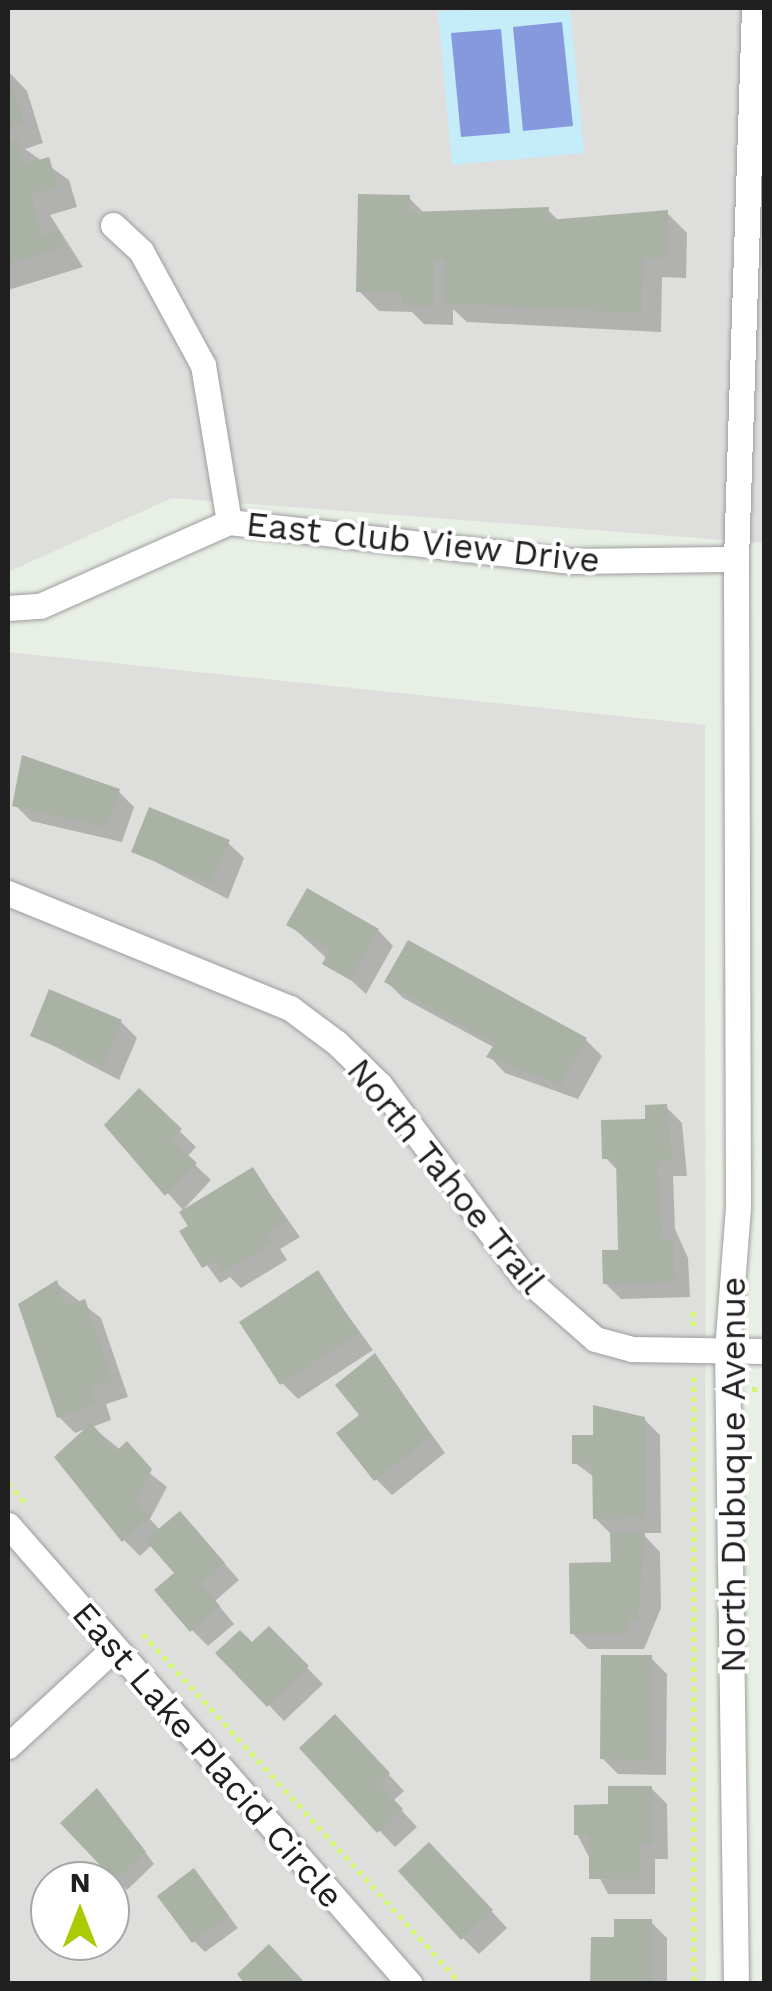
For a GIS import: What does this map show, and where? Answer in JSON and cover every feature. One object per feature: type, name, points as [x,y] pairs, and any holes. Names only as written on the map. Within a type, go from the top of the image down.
[{"type":"street","name":"North Dubuque Avenue","points":[[736,1984],[727,1350],[738,1207],[736,559],[754,8]]},
{"type":"street","points":[[113,226],[141,251],[203,366],[229,522]]},
{"type":"street","name":"East Club View Drive","points":[[8,608],[40,606],[229,522],[572,561],[736,559]]},
{"type":"street","name":"North Tahoe Trail","points":[[8,893],[290,1008],[380,1085],[561,1317],[632,1349],[764,1351]]},
{"type":"street","name":"East Lake Placid Circle","points":[[8,1525],[112,1650],[410,1984]]},
{"type":"street","points":[[8,1746],[112,1650]]},
{"type":"path","points":[[693,1311],[694,1984]]},
{"type":"path","points":[[8,1484],[34,1513]]},
{"type":"path","points":[[140,1630],[462,1984]]},
{"type":"shaded area","points":[[8,8],[764,8],[764,543],[172,498],[8,572]]},
{"type":"shaded area","points":[[570,8],[584,153],[452,165],[438,11]]},
{"type":"shaded area","points":[[562,22],[573,126],[523,131],[513,27]]},
{"type":"shaded area","points":[[501,29],[510,133],[461,137],[451,33]]},
{"type":"shaded area","points":[[8,652],[705,725],[706,1983],[8,1984]]},
{"type":"building","points":[[8,71],[24,123],[8,128]]},
{"type":"building","points":[[17,138],[25,164],[49,157],[58,187],[31,194],[43,235],[59,231],[64,247],[8,264],[8,141]]},
{"type":"building","points":[[358,194],[410,195],[409,212],[549,207],[548,220],[668,210],[667,258],[643,258],[642,313],[444,303],[445,259],[434,259],[433,306],[401,305],[402,293],[356,292]]},
{"type":"building","points":[[22,755],[120,789],[106,827],[12,806]]},
{"type":"building","points":[[149,807],[230,840],[211,884],[131,852]]},
{"type":"building","points":[[307,888],[379,929],[350,980],[322,964],[330,949],[286,925]]},
{"type":"building","points":[[408,940],[587,1038],[561,1085],[486,1057],[495,1043],[384,982]]},
{"type":"building","points":[[49,989],[122,1020],[103,1066],[30,1036]]},
{"type":"building","points":[[139,1088],[182,1129],[172,1140],[197,1163],[165,1196],[104,1125]]},
{"type":"building","points":[[667,1104],[672,1160],[658,1161],[660,1212],[663,1240],[673,1239],[675,1282],[603,1284],[602,1250],[618,1250],[616,1159],[602,1159],[601,1120],[645,1119],[645,1105]]},
{"type":"building","points":[[253,1167],[286,1220],[266,1233],[273,1243],[223,1273],[216,1261],[202,1268],[179,1231],[188,1226],[179,1212]]},
{"type":"building","points":[[318,1270],[359,1333],[280,1385],[239,1322]]},
{"type":"building","points":[[57,1280],[65,1306],[85,1299],[113,1381],[91,1388],[97,1404],[57,1418],[18,1304]]},
{"type":"building","points":[[375,1353],[432,1436],[374,1481],[336,1433],[359,1415],[335,1385]]},
{"type":"building","points":[[593,1405],[645,1417],[646,1518],[593,1519],[592,1463],[572,1464],[572,1435],[593,1435]]},
{"type":"building","points":[[91,1423],[116,1451],[127,1441],[152,1469],[136,1501],[150,1517],[122,1542],[54,1457]]},
{"type":"building","points":[[180,1511],[225,1563],[201,1584],[220,1606],[190,1632],[154,1590],[174,1573],[145,1540]]},
{"type":"building","points":[[610,1533],[645,1533],[638,1620],[628,1620],[628,1634],[570,1634],[569,1563],[611,1562]]},
{"type":"building","points":[[269,1626],[309,1666],[267,1707],[215,1653],[240,1630],[252,1642]]},
{"type":"building","points":[[601,1655],[652,1655],[651,1760],[600,1759]]},
{"type":"building","points":[[335,1714],[390,1773],[379,1784],[403,1809],[377,1833],[299,1748]]},
{"type":"building","points":[[608,1786],[652,1786],[653,1844],[640,1844],[640,1879],[589,1879],[589,1835],[574,1835],[574,1805],[608,1804]]},
{"type":"building","points":[[97,1788],[146,1852],[130,1867],[130,1861],[96,1861],[60,1823]]},
{"type":"building","points":[[429,1842],[493,1910],[461,1940],[398,1871]]},
{"type":"building","points":[[194,1868],[229,1916],[192,1943],[157,1896]]},
{"type":"building","points":[[614,1919],[652,1919],[652,1984],[590,1984],[591,1937],[614,1937]]},
{"type":"building","points":[[269,1944],[306,1984],[245,1984],[237,1974]]}]
